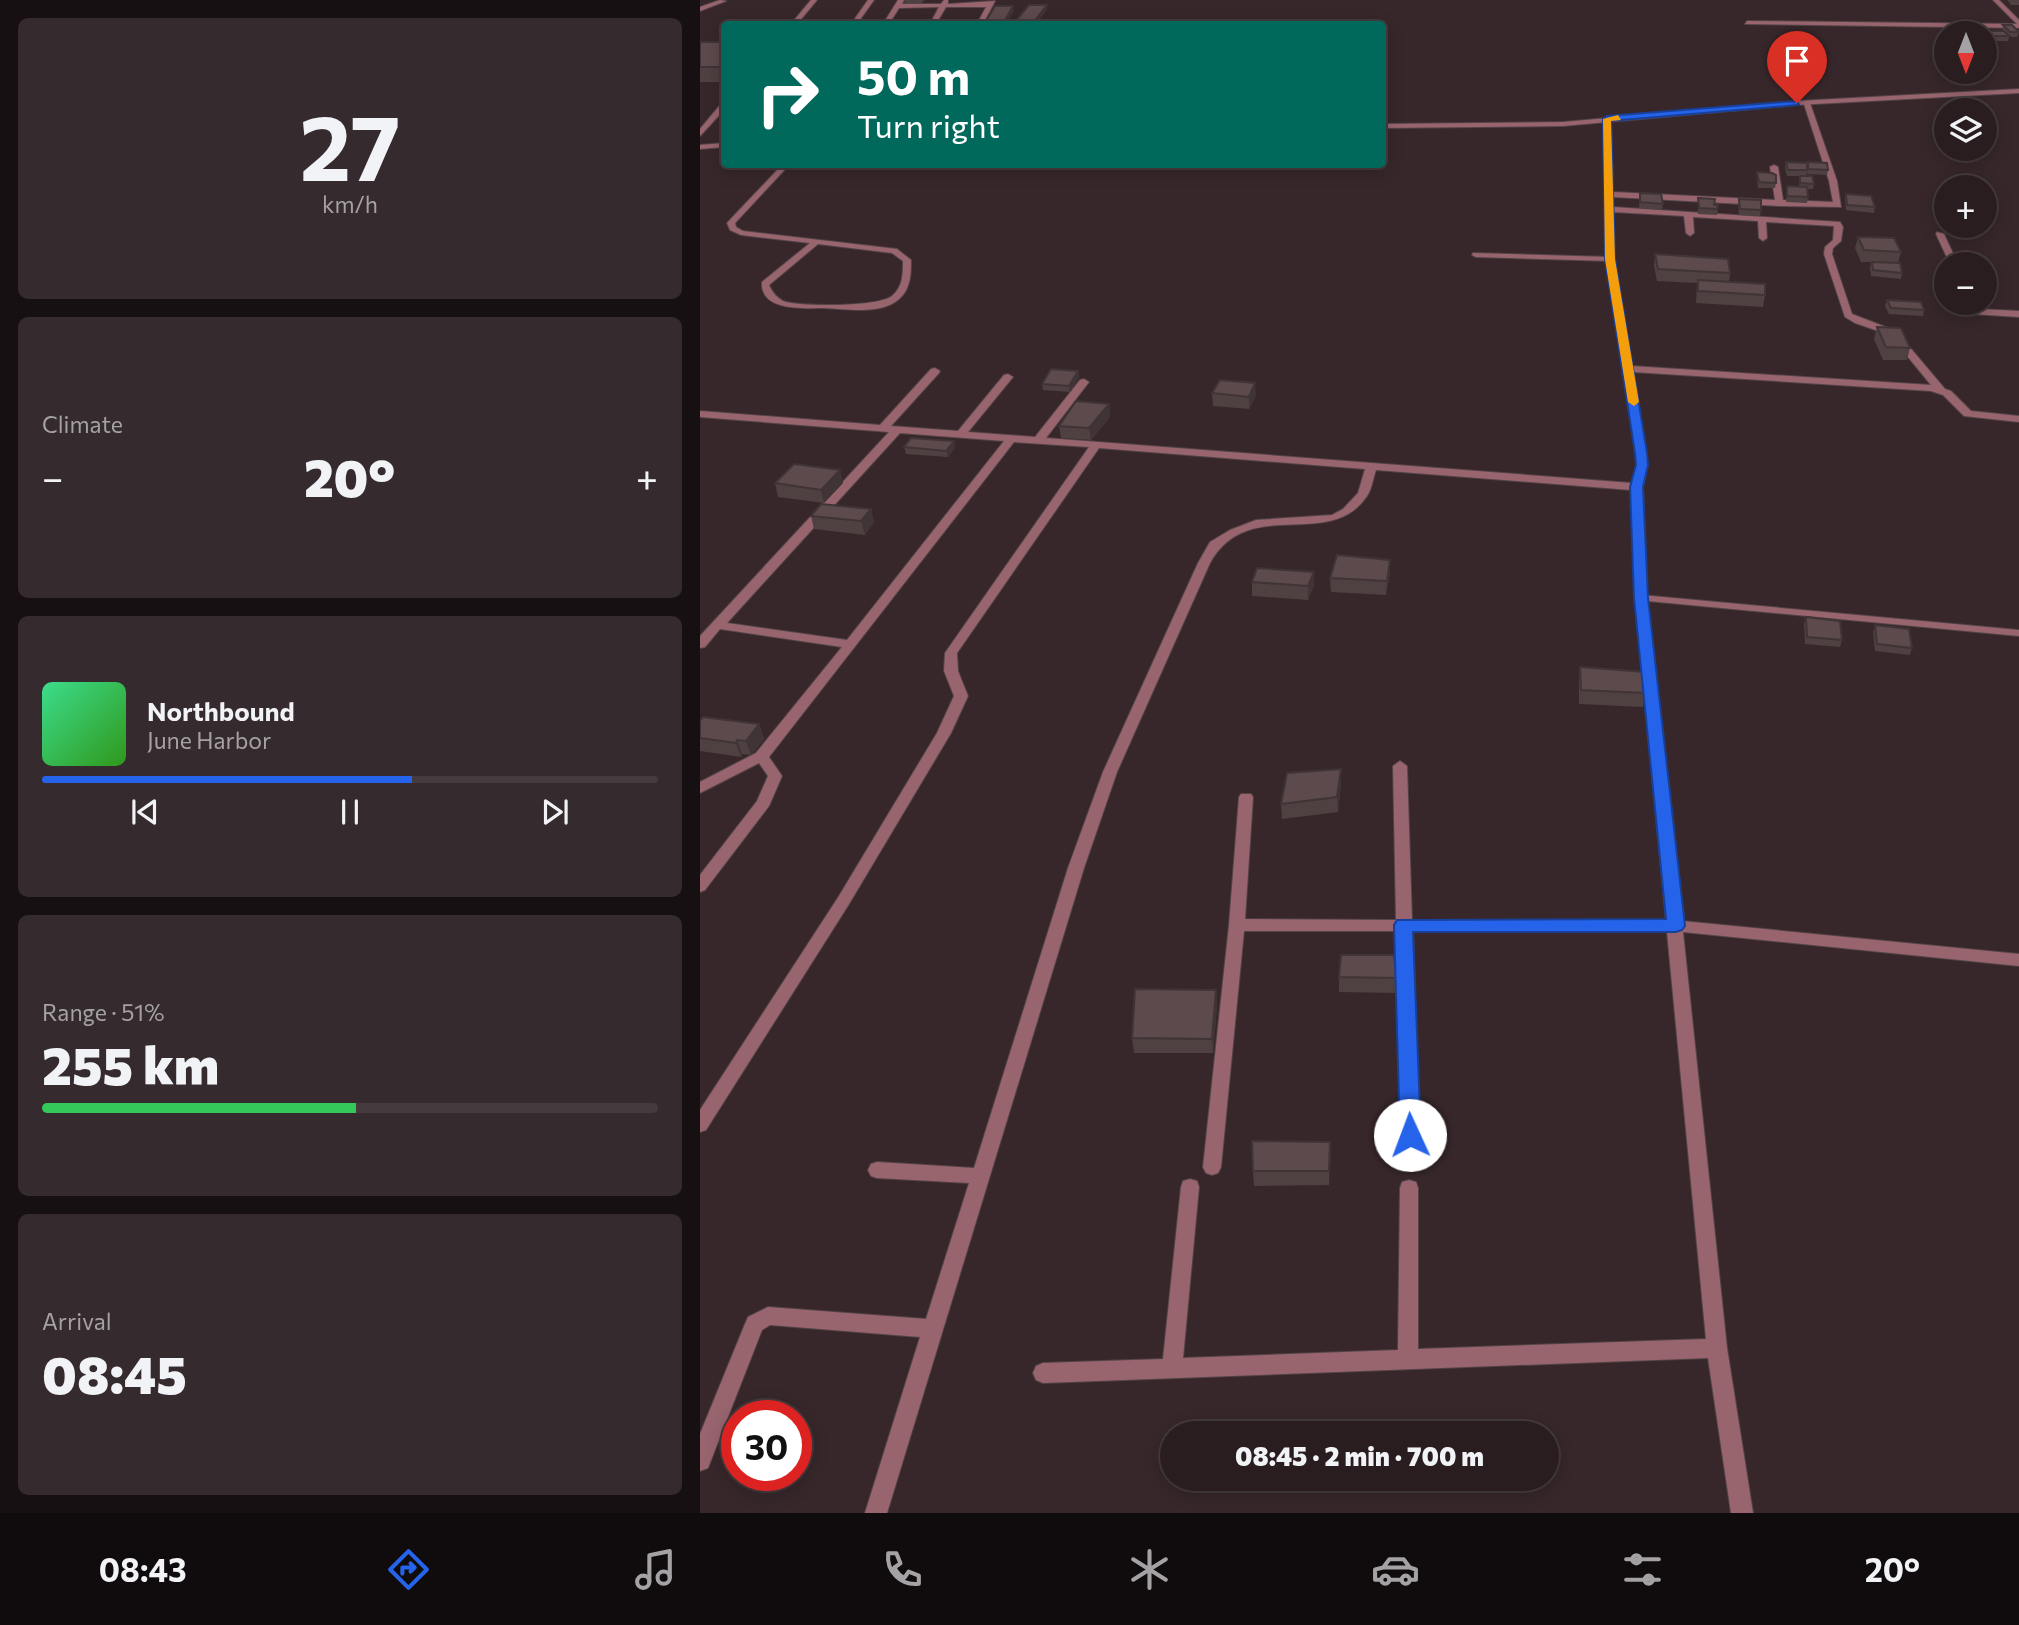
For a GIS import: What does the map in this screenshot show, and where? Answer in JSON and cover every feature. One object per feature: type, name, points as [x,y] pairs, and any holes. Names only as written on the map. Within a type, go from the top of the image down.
[{"type":"street","points":[[796,21],[814,0]]},
{"type":"street","points":[[856,21],[871,0]]},
{"type":"street","points":[[1996,0],[2019,25]]},
{"type":"street","points":[[700,9],[723,1]]},
{"type":"street","points":[[888,21],[900,3],[991,3],[982,21]]},
{"type":"street","points":[[935,21],[945,3]]},
{"type":"street","points":[[1386,126],[1535,125],[1806,103],[2019,90]]},
{"type":"street","points":[[1609,201],[1834,206],[1839,203],[1806,103]]},
{"type":"street","points":[[700,134],[721,110]]},
{"type":"street","points":[[1607,119],[1610,259],[1642,465],[1637,487],[1641,598],[1717,1348],[1742,1513]]},
{"type":"street","points":[[700,148],[721,145]]},
{"type":"street","points":[[1774,167],[1780,204]]},
{"type":"street","points":[[1609,201],[1688,214],[1831,223],[1839,227],[1837,241],[1829,247],[1828,254],[1848,314],[1858,321],[1894,333],[1941,390],[1968,414],[2019,419]]},
{"type":"street","points":[[1688,214],[1690,233]]},
{"type":"street","points":[[1762,218],[1763,239]]},
{"type":"street","points":[[1997,313],[2019,314]]},
{"type":"street","points":[[1628,369],[1941,390]]},
{"type":"street","points":[[883,428],[935,371]]},
{"type":"street","points":[[960,435],[1008,377]]},
{"type":"street","points":[[1037,442],[1084,382]]},
{"type":"street","points":[[700,414],[1637,487]]},
{"type":"street","points":[[700,643],[898,429]]},
{"type":"street","points":[[700,788],[761,756],[1010,440]]},
{"type":"street","points":[[700,1125],[844,900],[944,733],[961,696],[951,671],[951,653],[1096,446]]},
{"type":"street","points":[[876,1513],[1051,945],[1110,772],[1203,562],[1214,545],[1234,532],[1260,522],[1334,518],[1347,511],[1363,494],[1371,467]]},
{"type":"street","points":[[717,625],[851,644]]},
{"type":"street","points":[[700,886],[764,803],[775,776],[761,756]]},
{"type":"street","points":[[1400,765],[1411,1161]]},
{"type":"street","points":[[1212,1167],[1237,925],[1246,797]]},
{"type":"street","points":[[1237,925],[1676,926],[2019,960]]},
{"type":"street","points":[[877,1170],[980,1176]]},
{"type":"street","points":[[1172,1368],[1190,1187]]},
{"type":"street","points":[[1408,1360],[1409,1188]]},
{"type":"street","points":[[700,1460],[755,1324],[768,1316],[932,1329]]},
{"type":"street","points":[[1043,1373],[1717,1348]]},
{"type":"lane","points":[[1747,23],[2019,25]]},
{"type":"lane","points":[[783,168],[731,223],[733,228],[741,233],[817,241],[894,251],[907,260],[908,271],[899,295],[880,306],[860,308],[790,305],[772,298],[765,284],[817,241]]},
{"type":"lane","points":[[1476,255],[1610,259]]},
{"type":"lane","points":[[1641,598],[2019,634]]},
{"type":"building","points":[[1029,5],[1047,5],[1034,21],[1016,21]]},
{"type":"building","points":[[995,6],[1013,6],[1005,21],[986,21]]},
{"type":"building","points":[[2003,25],[2012,25],[2019,32],[2010,32]]},
{"type":"building","points":[[1997,31],[2004,31],[2009,36],[1997,36]]},
{"type":"building","points":[[700,42],[721,42],[721,67],[700,67]]},
{"type":"building","points":[[1786,162],[1807,163],[1807,170],[1788,170]]},
{"type":"building","points":[[1808,162],[1827,163],[1828,170],[1808,169]]},
{"type":"building","points":[[1757,172],[1776,175],[1776,183],[1759,182]]},
{"type":"building","points":[[1800,176],[1812,176],[1814,184],[1800,183]]},
{"type":"building","points":[[1787,186],[1807,187],[1808,197],[1787,196]]},
{"type":"building","points":[[1640,193],[1661,194],[1663,204],[1640,202]]},
{"type":"building","points":[[1846,194],[1871,196],[1875,207],[1847,205]]},
{"type":"building","points":[[1698,198],[1715,199],[1714,205],[1718,205],[1717,209],[1699,208]]},
{"type":"building","points":[[1739,199],[1761,200],[1761,210],[1740,209]]},
{"type":"building","points":[[1858,237],[1894,238],[1901,252],[1864,250]]},
{"type":"building","points":[[1655,254],[1728,259],[1730,273],[1658,269]]},
{"type":"building","points":[[1872,262],[1900,263],[1902,273],[1873,270]]},
{"type":"building","points":[[1698,280],[1765,284],[1765,295],[1698,291]]},
{"type":"building","points":[[1887,300],[1921,302],[1924,310],[1891,308]]},
{"type":"building","points":[[1877,327],[1901,328],[1910,348],[1886,347]]},
{"type":"building","points":[[1051,369],[1078,371],[1069,386],[1042,384]]},
{"type":"building","points":[[1220,380],[1255,383],[1249,397],[1212,393]]},
{"type":"building","points":[[1076,401],[1109,404],[1089,428],[1059,426]]},
{"type":"building","points":[[911,438],[954,441],[946,451],[904,447]]},
{"type":"building","points":[[794,464],[840,470],[821,490],[775,483]]},
{"type":"building","points":[[821,504],[871,509],[861,521],[811,516]]},
{"type":"building","points":[[1337,555],[1390,560],[1387,581],[1330,578]]},
{"type":"building","points":[[1257,568],[1314,572],[1308,586],[1252,582]]},
{"type":"building","points":[[1806,617],[1840,621],[1842,640],[1807,637]]},
{"type":"building","points":[[1875,625],[1909,629],[1912,648],[1877,644]]},
{"type":"building","points":[[1580,667],[1645,672],[1645,693],[1581,690]]},
{"type":"building","points":[[703,717],[759,724],[746,741],[737,740],[736,743],[700,738],[700,721]]},
{"type":"building","points":[[1341,769],[1337,797],[1281,804],[1287,773]]},
{"type":"building","points":[[1341,955],[1394,955],[1397,978],[1339,977]]},
{"type":"building","points":[[1135,989],[1216,990],[1212,1039],[1132,1038]]},
{"type":"building","points":[[1252,1141],[1330,1142],[1329,1171],[1253,1171]]},
{"type":"slow traffic","points":[[1618,118],[1607,119],[1610,259],[1634,402]]},
{"type":"route","points":[[1410,1135],[1403,925],[1676,926],[1641,598],[1637,487],[1642,465],[1641,453],[1610,259],[1607,119],[1797,103]]}]
